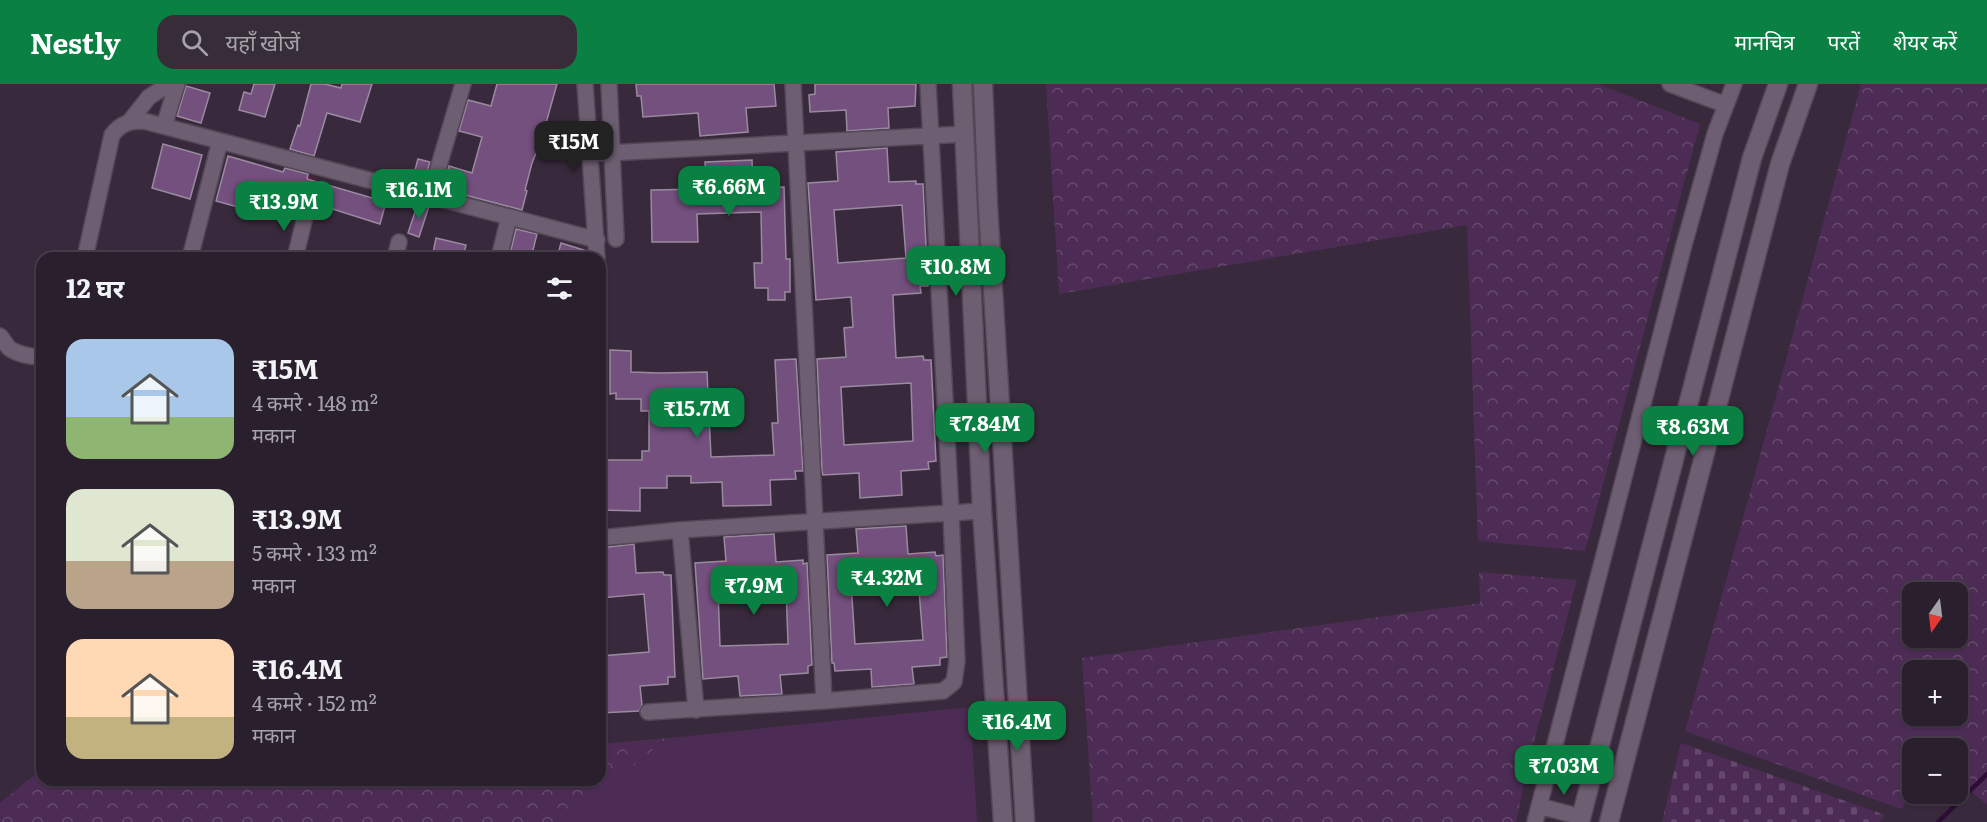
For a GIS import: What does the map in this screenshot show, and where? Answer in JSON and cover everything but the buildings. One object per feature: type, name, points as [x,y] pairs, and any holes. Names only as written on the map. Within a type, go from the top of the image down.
[{"type":"main road","points":[[962,84],[982,511],[1003,822]]},
{"type":"main road","points":[[983,84],[988,206],[1025,822]]},
{"type":"main road","points":[[1581,820],[1752,158],[1778,84]]},
{"type":"main road","points":[[1609,822],[1780,164],[1808,84]]},
{"type":"main road","points":[[967,207],[988,206]]},
{"type":"street","points":[[91,252],[112,135],[130,121],[149,97],[169,84]]},
{"type":"street","points":[[164,126],[177,84]]},
{"type":"street","points":[[430,196],[463,84]]},
{"type":"street","points":[[585,84],[597,252]]},
{"type":"street","points":[[609,84],[616,239]]},
{"type":"street","points":[[793,84],[824,701]]},
{"type":"street","points":[[648,712],[943,691],[954,682],[957,661],[951,512],[928,84]]},
{"type":"street","points":[[1670,84],[1726,105]]},
{"type":"street","points":[[1535,822],[1678,268],[1715,134],[1734,84]]},
{"type":"street","points":[[130,121],[144,121],[164,126],[597,240]]},
{"type":"street","points":[[589,154],[965,134]]},
{"type":"street","points":[[192,252],[220,141]]},
{"type":"street","points":[[296,252],[306,213]]},
{"type":"street","points":[[501,252],[510,217]]},
{"type":"street","points":[[396,252],[399,242]]},
{"type":"street","points":[[0,336],[9,347],[36,357]]},
{"type":"street","points":[[606,537],[680,530],[982,511]]},
{"type":"street","points":[[680,530],[696,710]]},
{"type":"street","points":[[1539,806],[1581,820]]},
{"type":"green space","points":[[1046,84],[1598,84],[1700,124],[1585,551],[1478,541],[1467,225],[1059,294]]},
{"type":"green space","points":[[1861,84],[1987,84],[1987,805],[1968,789],[1968,738],[1902,738],[1902,804],[1906,804],[1901,809],[1685,731]]},
{"type":"green space","points":[[1479,572],[1577,580],[1529,760],[1516,822],[1093,822],[1082,658],[1480,603]]},
{"type":"green space","points":[[970,707],[977,822],[564,822],[668,738]]},
{"type":"green space","points":[[668,738],[564,822],[0,822],[0,803],[36,774],[36,786],[606,786],[606,743]]},
{"type":"green space","points":[[1681,742],[1885,815],[1879,822],[1662,822]]},
{"type":"waterway","points":[[1938,822],[1987,774]]}]
